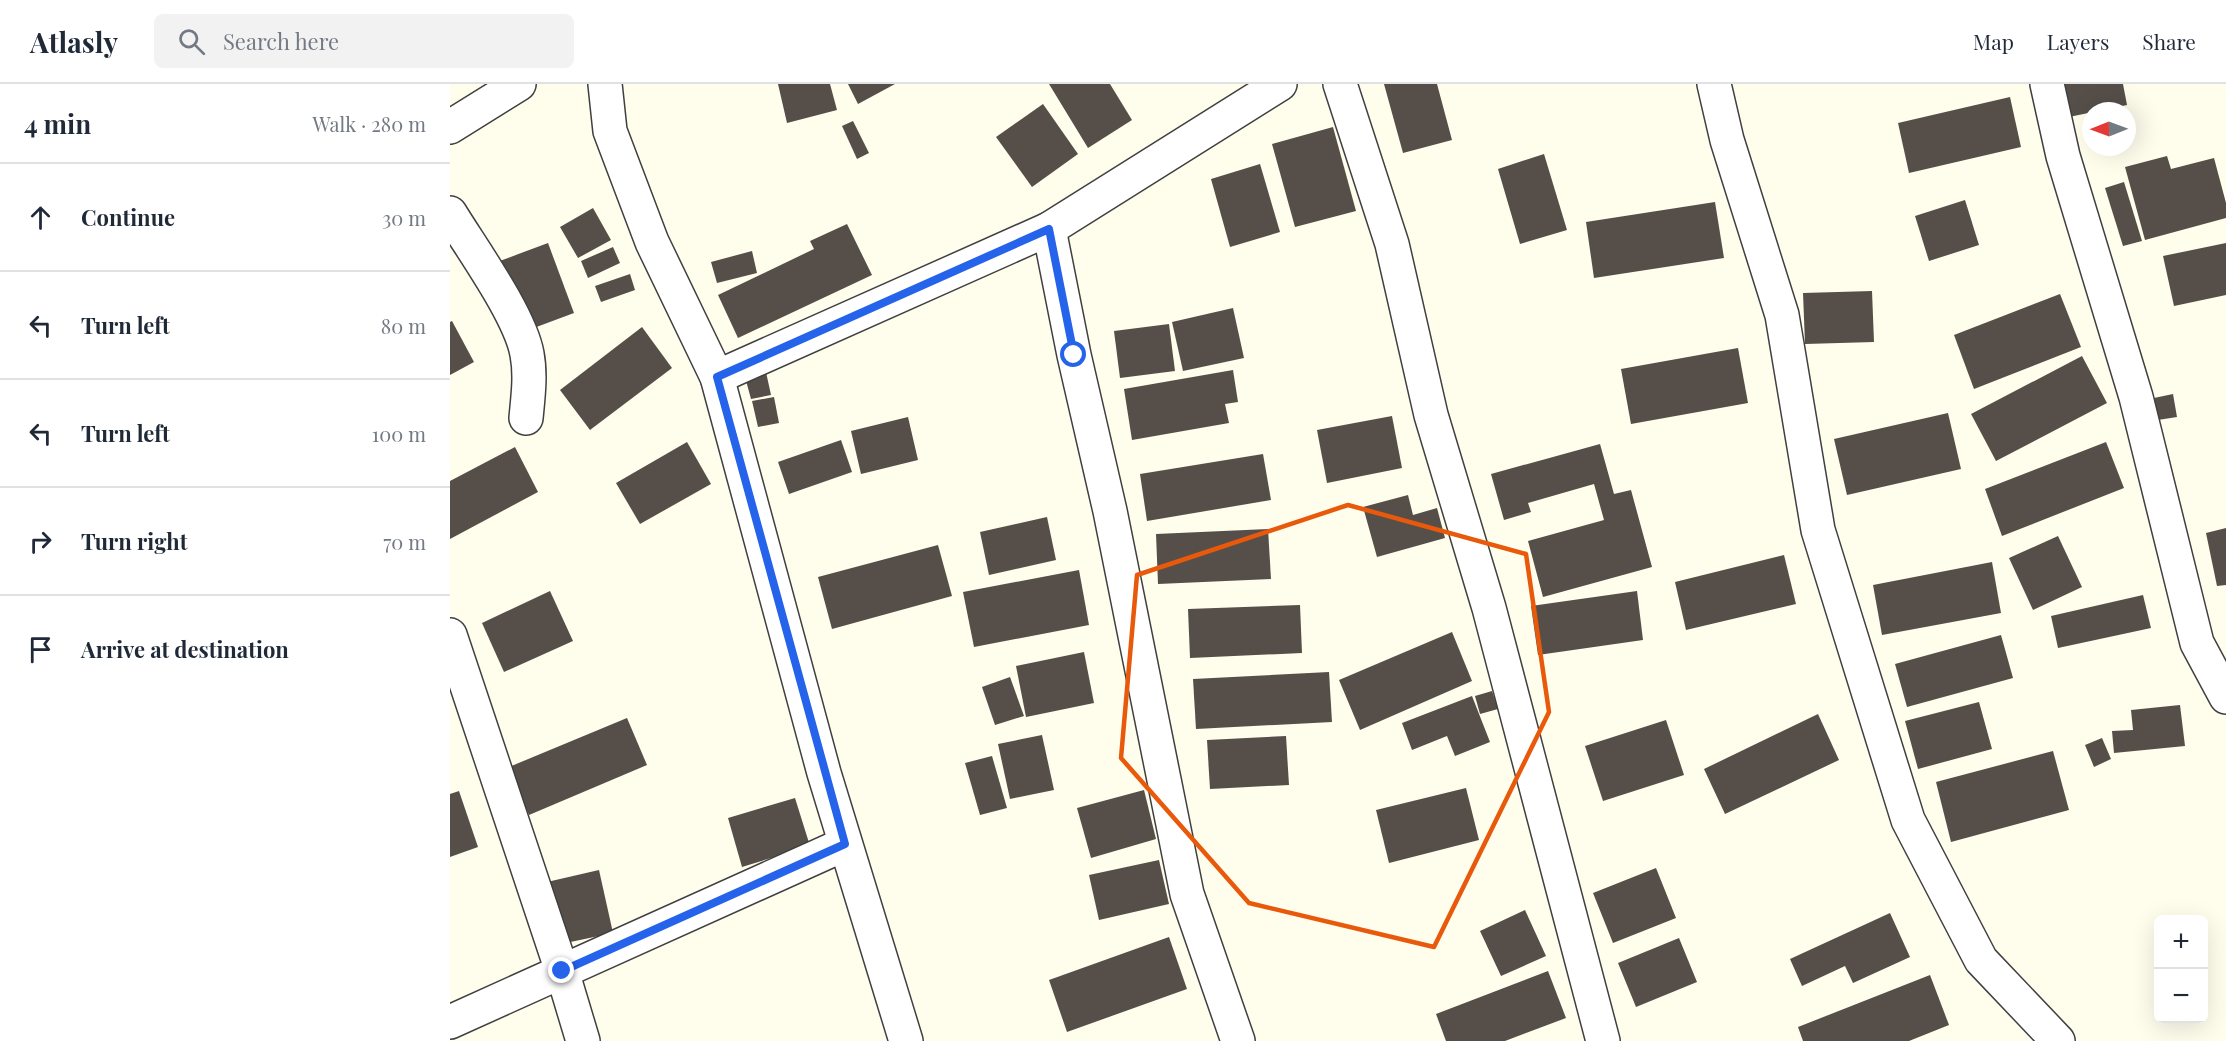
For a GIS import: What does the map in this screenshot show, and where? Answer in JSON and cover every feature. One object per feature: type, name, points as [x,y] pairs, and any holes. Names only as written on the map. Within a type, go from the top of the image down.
[{"type":"street","points":[[450,127],[519,84]]},
{"type":"street","points":[[605,84],[610,131],[652,242],[717,377],[845,844],[906,1041]]},
{"type":"street","points":[[717,377],[1049,229],[1280,84]]},
{"type":"street","points":[[1340,84],[1392,244],[1431,415],[1489,608],[1603,1041]]},
{"type":"street","points":[[1714,84],[1727,140],[1782,315],[1818,530],[1908,820],[1981,960],[2058,1041]]},
{"type":"street","points":[[2047,84],[2063,156],[2136,397],[2197,643],[2226,697]]},
{"type":"street","points":[[450,213],[509,310],[527,351],[530,372],[526,418]]},
{"type":"street","points":[[1049,229],[1074,355],[1110,511],[1186,894],[1238,1041]]},
{"type":"street","points":[[450,635],[562,971],[583,1041]]},
{"type":"street","points":[[450,1022],[845,844]]},
{"type":"highlighted area","points":[[1348,505],[1526,554],[1549,712],[1434,947],[1249,903],[1121,758],[1137,575]]},
{"type":"building","points":[[778,84],[830,84],[837,110],[787,123]]},
{"type":"building","points":[[848,84],[895,84],[858,104]]},
{"type":"building","points":[[1049,84],[1110,84],[1132,120],[1088,148]]},
{"type":"building","points":[[1384,84],[1437,84],[1452,140],[1403,153]]},
{"type":"building","points":[[2063,84],[2123,84],[2126,102],[2082,102],[2082,114],[2069,117]]},
{"type":"building","points":[[2010,97],[2021,147],[1909,173],[1898,123]]},
{"type":"building","points":[[1043,104],[1078,154],[1032,187],[996,137]]},
{"type":"building","points":[[853,121],[869,153],[857,159],[842,126]]},
{"type":"building","points":[[1333,127],[1356,211],[1295,227],[1272,144]]},
{"type":"building","points":[[1544,154],[1567,230],[1520,244],[1498,169]]},
{"type":"building","points":[[2167,156],[2171,169],[2214,158],[2226,203],[2226,218],[2145,240],[2125,167]]},
{"type":"building","points":[[1260,164],[1280,232],[1230,247],[1211,179]]},
{"type":"building","points":[[2124,182],[2142,241],[2123,246],[2105,188]]},
{"type":"building","points":[[1965,200],[1979,245],[1929,261],[1915,216]]},
{"type":"building","points":[[1715,202],[1724,258],[1594,278],[1586,222]]},
{"type":"building","points":[[593,208],[611,240],[578,258],[560,227]]},
{"type":"building","points":[[847,224],[872,275],[738,338],[718,295],[814,249],[810,241]]},
{"type":"building","points":[[548,243],[574,313],[523,332],[497,262]]},
{"type":"building","points":[[2226,243],[2226,295],[2174,306],[2163,256]]},
{"type":"building","points":[[613,247],[620,263],[588,278],[581,261]]},
{"type":"building","points":[[752,251],[757,273],[717,283],[711,262]]},
{"type":"building","points":[[630,274],[635,290],[601,302],[595,286]]},
{"type":"building","points":[[1872,291],[1874,342],[1805,344],[1803,293]]},
{"type":"building","points":[[2060,294],[2081,347],[1974,389],[1954,335]]},
{"type":"building","points":[[1233,308],[1244,358],[1183,371],[1172,322]]},
{"type":"building","points":[[452,321],[474,362],[450,375],[450,322]]},
{"type":"building","points":[[1169,324],[1175,371],[1120,378],[1114,331]]},
{"type":"building","points":[[642,327],[672,368],[590,430],[560,390]]},
{"type":"building","points":[[1738,348],[1748,403],[1631,424],[1621,369]]},
{"type":"building","points":[[2082,356],[2107,403],[1996,461],[1971,414]]},
{"type":"building","points":[[1233,370],[1238,402],[1225,404],[1229,423],[1132,440],[1124,389]]},
{"type":"building","points":[[766,372],[771,395],[751,399],[745,377]]},
{"type":"building","points":[[2173,394],[2177,417],[2158,420],[2154,398]]},
{"type":"building","points":[[774,397],[779,423],[758,427],[752,401]]},
{"type":"building","points":[[1948,413],[1961,469],[1847,495],[1834,439]]},
{"type":"building","points":[[1392,416],[1402,468],[1327,483],[1317,430]]},
{"type":"building","points":[[908,417],[918,460],[861,474],[851,431]]},
{"type":"building","points":[[841,440],[852,472],[789,494],[778,462]]},
{"type":"building","points":[[687,442],[711,484],[640,524],[616,483]]},
{"type":"building","points":[[2106,442],[2124,488],[2002,536],[1985,489]]},
{"type":"building","points":[[1600,444],[1614,494],[1631,490],[1652,567],[1543,597],[1528,541],[1604,520],[1594,484],[1528,503],[1531,512],[1504,520],[1491,474]]},
{"type":"building","points":[[515,447],[538,492],[450,539],[450,481]]},
{"type":"building","points":[[1263,454],[1271,500],[1147,521],[1140,474]]},
{"type":"building","points":[[1408,495],[1413,515],[1437,508],[1445,538],[1377,557],[1363,507]]},
{"type":"building","points":[[1047,517],[1056,560],[989,575],[980,532]]},
{"type":"building","points":[[2226,528],[2226,585],[2217,586],[2206,533]]},
{"type":"building","points":[[1268,529],[1271,579],[1158,584],[1156,534]]},
{"type":"building","points":[[2058,536],[2082,587],[2033,610],[2009,558]]},
{"type":"building","points":[[938,545],[952,596],[832,629],[818,577]]},
{"type":"building","points":[[1784,555],[1796,604],[1686,630],[1675,582]]},
{"type":"building","points":[[1992,562],[2001,613],[1882,635],[1873,585]]},
{"type":"building","points":[[1079,570],[1089,625],[974,647],[963,592]]},
{"type":"building","points":[[550,591],[573,641],[504,672],[482,623]]},
{"type":"building","points":[[1637,591],[1643,640],[1538,655],[1531,606]]},
{"type":"building","points":[[2143,595],[2151,628],[2058,648],[2051,616]]},
{"type":"building","points":[[1300,605],[1302,653],[1190,658],[1188,609]]},
{"type":"building","points":[[1452,632],[1472,681],[1360,730],[1339,680]]},
{"type":"building","points":[[2001,635],[2013,678],[1907,707],[1895,664]]},
{"type":"building","points":[[1084,652],[1094,703],[1026,717],[1016,666]]},
{"type":"building","points":[[1329,672],[1332,722],[1196,729],[1193,679]]},
{"type":"building","points":[[1010,677],[1024,716],[995,725],[982,687]]},
{"type":"building","points":[[1492,691],[1498,709],[1480,714],[1475,696]]},
{"type":"building","points":[[1472,696],[1490,742],[1455,756],[1447,736],[1412,750],[1402,723]]},
{"type":"building","points":[[1979,702],[1992,749],[1918,769],[1905,721]]},
{"type":"building","points":[[2180,705],[2185,746],[2114,753],[2112,731],[2133,730],[2131,710]]},
{"type":"building","points":[[1818,714],[1839,760],[1725,814],[1704,769]]},
{"type":"building","points":[[627,718],[647,765],[529,815],[509,767]]},
{"type":"building","points":[[1666,720],[1684,775],[1603,801],[1585,746]]},
{"type":"building","points":[[1042,735],[1054,790],[1010,799],[998,744]]},
{"type":"building","points":[[1286,736],[1289,785],[1210,789],[1207,740]]},
{"type":"building","points":[[2102,738],[2111,759],[2094,767],[2085,745]]},
{"type":"building","points":[[2053,751],[2069,810],[1951,842],[1936,782]]},
{"type":"building","points":[[992,756],[1007,808],[980,815],[965,763]]},
{"type":"building","points":[[1466,788],[1479,840],[1389,863],[1376,810]]},
{"type":"building","points":[[1144,790],[1156,839],[1091,858],[1077,808]]},
{"type":"building","points":[[459,791],[478,847],[450,857],[450,794]]},
{"type":"building","points":[[795,798],[810,846],[742,867],[728,818]]},
{"type":"building","points":[[1159,860],[1169,904],[1099,920],[1089,875]]},
{"type":"building","points":[[1656,868],[1676,918],[1613,943],[1593,893]]},
{"type":"building","points":[[599,870],[613,933],[561,944],[547,882]]},
{"type":"building","points":[[1525,910],[1546,956],[1501,976],[1480,931]]},
{"type":"building","points":[[1890,913],[1910,957],[1853,983],[1845,966],[1802,986],[1790,959]]},
{"type":"building","points":[[1169,937],[1187,989],[1067,1032],[1049,980]]},
{"type":"building","points":[[1679,938],[1697,982],[1636,1007],[1618,963]]},
{"type":"building","points":[[1548,971],[1566,1018],[1505,1041],[1446,1041],[1436,1014]]},
{"type":"building","points":[[1930,975],[1949,1025],[1909,1041],[1803,1041],[1798,1027]]},
{"type":"route","points":[[562,971],[845,844],[717,377],[1049,229],[1074,355]]}]
